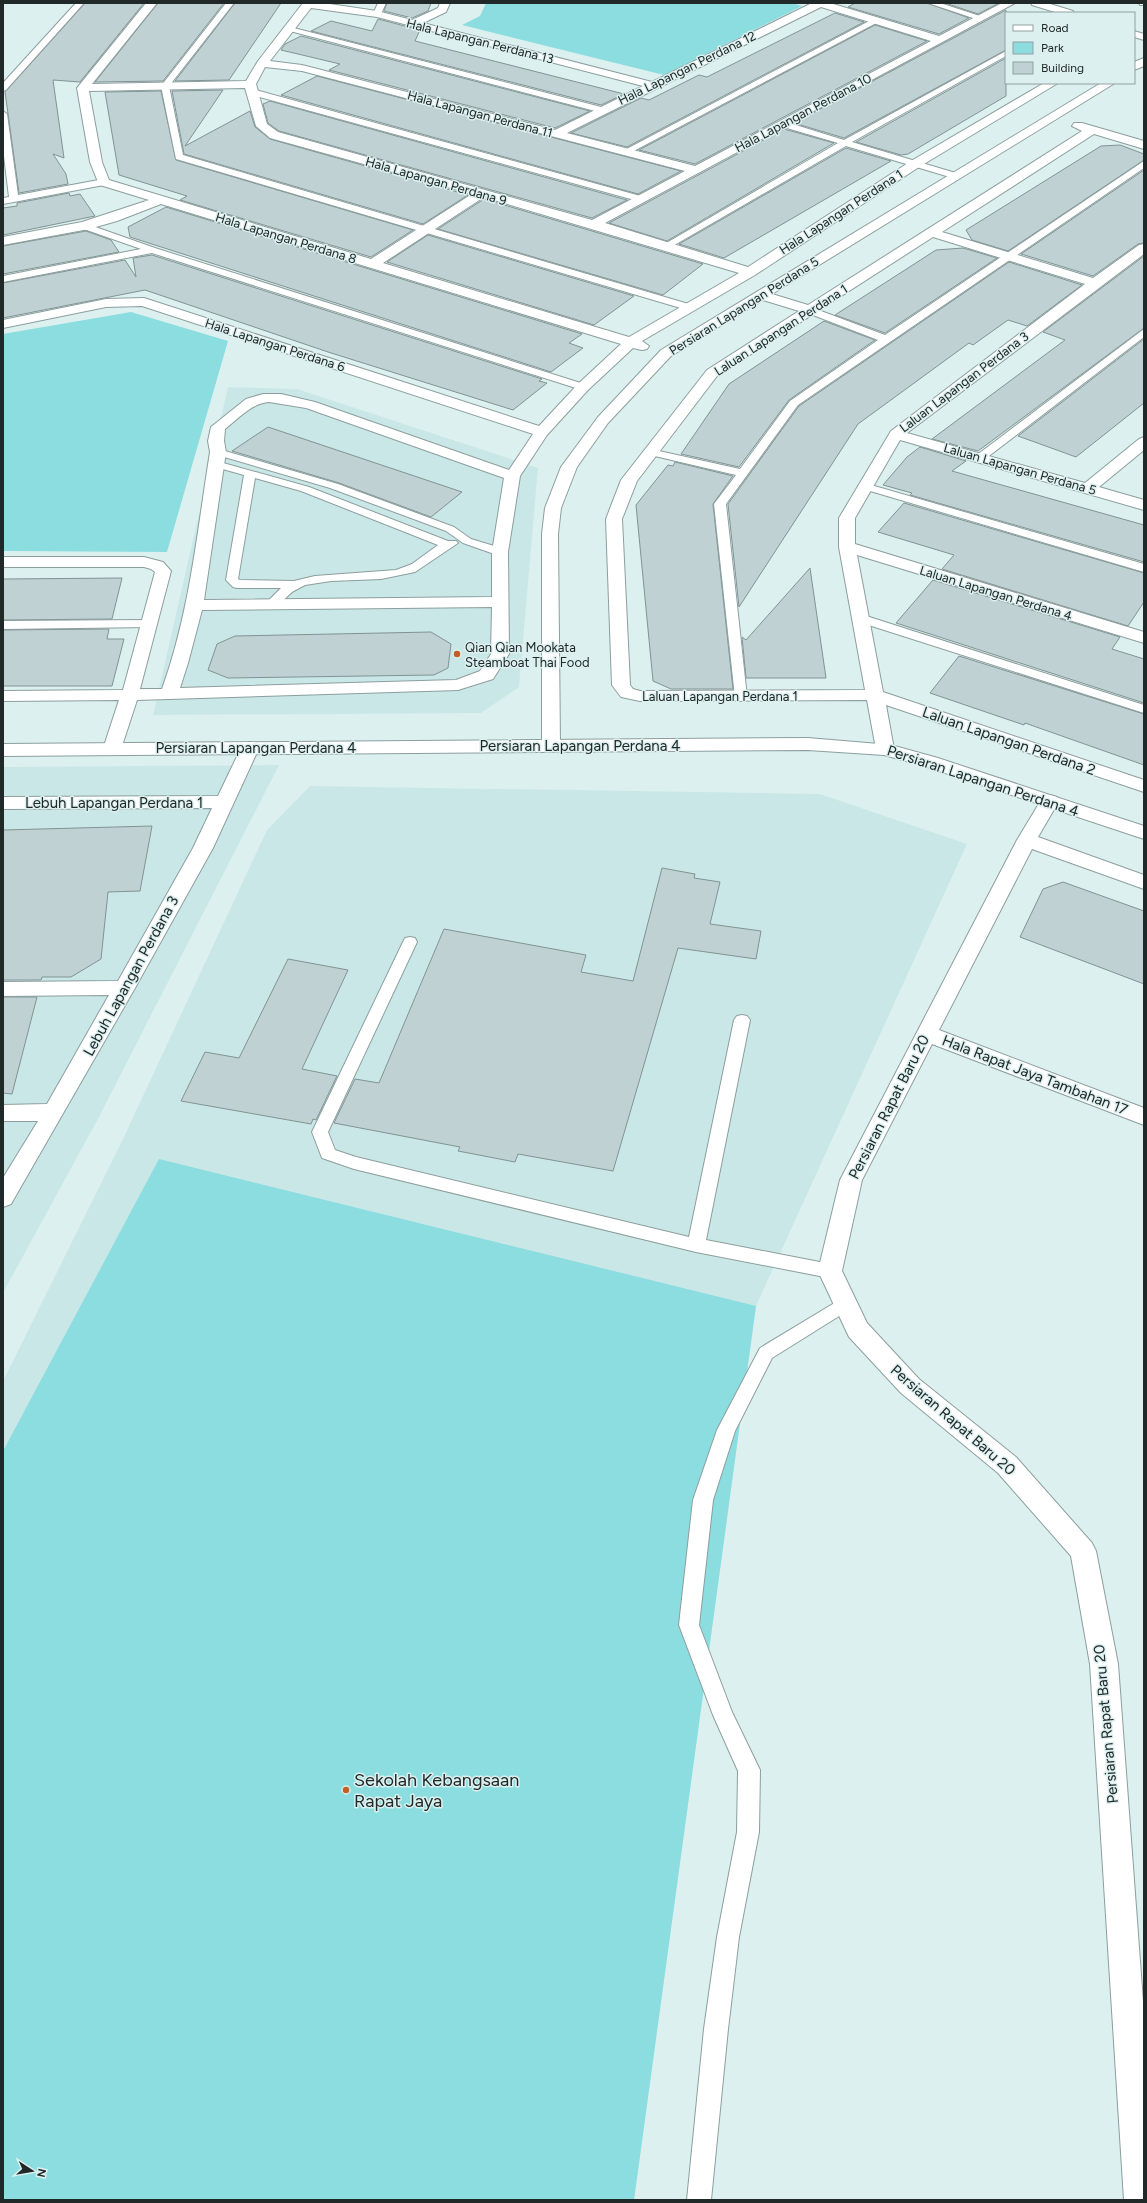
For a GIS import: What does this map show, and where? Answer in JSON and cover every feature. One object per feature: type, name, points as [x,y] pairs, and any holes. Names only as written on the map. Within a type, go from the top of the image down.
[{"type":"street","points":[[104,182],[96,162],[83,88],[152,3]]},
{"type":"street","points":[[411,24],[442,10],[445,3]]},
{"type":"street","points":[[820,3],[940,40]]},
{"type":"street","name":"Hala Lapangan Perdana 12","points":[[555,134],[651,85],[820,3]]},
{"type":"street","name":"Hala Lapangan Perdana 10","points":[[596,223],[1010,3]]},
{"type":"street","points":[[1036,3],[1066,12]]},
{"type":"street","points":[[83,88],[165,86],[251,88],[262,63],[308,4]]},
{"type":"street","name":"Hala Lapangan Perdana 13","points":[[308,4],[377,14],[651,85]]},
{"type":"street","points":[[1135,66],[1144,60]]},
{"type":"street","name":"Hala Lapangan Perdana 11","points":[[262,63],[302,68],[696,170]]},
{"type":"street","name":"Hala Lapangan Perdana 1","points":[[512,476],[542,432],[583,387],[631,342],[688,307],[750,272],[916,164],[1050,84]]},
{"type":"street","name":"Persiaran Lapangan Perdana 5","points":[[551,746],[550,534],[553,508],[569,467],[603,420],[666,354],[761,294],[1054,118],[1107,84]]},
{"type":"street","name":"Hala Lapangan Perdana 9","points":[[251,88],[262,126],[274,135],[481,194],[596,223],[750,272]]},
{"type":"street","points":[[1054,118],[1144,145]]},
{"type":"street","name":"Laluan Lapangan Perdana 1","points":[[874,695],[741,697],[640,696],[627,693],[621,684],[614,519],[629,480],[712,373],[808,310],[933,234],[1092,130]]},
{"type":"street","name":"Hala Lapangan Perdana 8","points":[[104,182],[159,200],[631,342],[666,354]]},
{"type":"street","points":[[372,264],[481,194]]},
{"type":"street","points":[[3,241],[84,226],[112,218],[159,200]]},
{"type":"street","points":[[933,234],[1095,283]]},
{"type":"street","name":"Laluan Lapangan Perdana 3","points":[[884,749],[847,547],[847,518],[864,486],[896,434],[1095,283],[1144,248]]},
{"type":"street","points":[[761,294],[808,310]]},
{"type":"street","name":"Hala Lapangan Perdana 6","points":[[3,324],[106,303],[134,300],[144,302],[542,432]]},
{"type":"street","points":[[3,696],[130,695],[170,694],[458,685],[487,675],[500,654],[500,552],[512,476],[310,405],[285,399],[263,398],[244,408],[218,427],[216,441],[217,458],[202,575],[177,675],[170,694]]},
{"type":"street","name":"Laluan Lapangan Perdana 5","points":[[896,434],[981,457],[1144,505]]},
{"type":"street","points":[[1088,489],[1144,442]]},
{"type":"street","name":"Laluan Lapangan Perdana 4","points":[[847,547],[1144,638]]},
{"type":"street","points":[[3,562],[144,562],[157,565],[163,571],[130,695],[112,749]]},
{"type":"street","points":[[195,605],[501,602]]},
{"type":"street","name":"Laluan Lapangan Perdana 2","points":[[874,695],[1144,786]]},
{"type":"street","name":"Persiaran Lapangan Perdana 4","points":[[3,750],[808,744],[884,749],[1050,801],[1144,833]]},
{"type":"street","name":"Lebuh Lapangan Perdana 3","points":[[3,1198],[54,1112],[203,848],[250,748]]},
{"type":"street","name":"Persiaran Rapat Baru 20","points":[[1050,801],[1027,840],[850,1180],[830,1271],[858,1330],[910,1386],[1007,1465],[1083,1551],[1104,1664],[1142,2200]]},
{"type":"street","name":"Lebuh Lapangan Perdana 1","points":[[3,803],[224,802]]},
{"type":"street","points":[[1027,840],[1144,882]]},
{"type":"street","points":[[3,989],[124,988]]},
{"type":"street","name":"Hala Rapat Jaya Tambahan 17","points":[[926,1033],[1144,1117]]},
{"type":"street","points":[[3,1113],[54,1112]]},
{"type":"lane","points":[[3,88],[80,3]]},
{"type":"lane","points":[[230,3],[165,86],[179,157],[688,307]]},
{"type":"lane","points":[[377,14],[382,3]]},
{"type":"lane","points":[[932,3],[982,18]]},
{"type":"lane","points":[[625,152],[876,21]]},
{"type":"lane","points":[[289,28],[602,110]]},
{"type":"lane","points":[[668,245],[846,142],[1005,54]]},
{"type":"lane","points":[[251,88],[641,199]]},
{"type":"lane","points":[[3,114],[14,199]]},
{"type":"lane","points":[[783,124],[956,176]]},
{"type":"lane","points":[[741,697],[720,504],[794,403],[809,391],[1144,164]]},
{"type":"lane","points":[[3,201],[104,182]]},
{"type":"lane","points":[[84,226],[152,250],[583,387]]},
{"type":"lane","points":[[3,279],[152,250]]},
{"type":"lane","points":[[808,310],[886,339]]},
{"type":"lane","points":[[981,457],[1144,332]]},
{"type":"lane","points":[[650,452],[742,473]]},
{"type":"lane","points":[[217,458],[250,474],[306,489],[446,544],[468,541]]},
{"type":"lane","points":[[217,458],[334,486],[450,529],[468,541],[500,552]]},
{"type":"lane","points":[[250,474],[232,580],[237,584],[295,585]]},
{"type":"lane","points":[[864,486],[1144,568]]},
{"type":"lane","points":[[272,604],[290,587],[310,580],[389,575],[413,569],[446,544]]},
{"type":"lane","points":[[860,618],[1144,709]]},
{"type":"lane","points":[[3,625],[149,624]]},
{"type":"lane","points":[[410,942],[320,1132],[328,1154],[361,1165],[696,1245],[830,1271]]},
{"type":"lane","points":[[696,1245],[742,1020]]},
{"type":"lane","points":[[699,2200],[717,2021],[728,1937],[748,1832],[749,1770],[722,1715],[689,1625],[703,1500],[726,1430],[766,1353],[846,1303]]},
{"type":"shaded area","points":[[228,387],[297,389],[538,468],[519,687],[481,713],[153,715]]},
{"type":"shaded area","points":[[279,765],[99,1117],[3,1293],[3,767]]},
{"type":"shaded area","name":"Sekolah Kebangsaan Rapat Jaya","points":[[310,786],[820,794],[967,844],[756,1306],[634,2200],[3,2200],[3,1381],[122,1141],[267,830]]},
{"type":"green space","points":[[486,3],[792,3],[802,6],[664,75],[462,25],[480,16]]},
{"type":"green space","points":[[131,312],[228,341],[167,552],[3,551],[3,334]]},
{"type":"green space","name":"Sekolah Kebangsaan Rapat Jaya","points":[[159,1159],[756,1306],[634,2200],[3,2200],[3,1451]]},
{"type":"building","points":[[85,3],[144,3],[80,82],[53,80],[64,158],[53,154],[66,174],[68,184],[19,193],[5,92]]},
{"type":"building","points":[[158,3],[224,3],[163,81],[95,82]]},
{"type":"building","points":[[235,3],[281,3],[229,80],[175,81]]},
{"type":"building","points":[[387,3],[431,3],[428,11],[412,18],[384,11]]},
{"type":"building","points":[[855,3],[927,3],[969,18],[939,34],[848,7]]},
{"type":"building","points":[[945,3],[999,3],[978,14]]},
{"type":"building","points":[[1006,10],[1005,51],[844,138],[794,123]]},
{"type":"building","points":[[835,13],[864,22],[627,147],[571,133],[641,98],[649,100],[699,75],[707,77]]},
{"type":"building","points":[[378,19],[420,30],[415,41],[624,94],[601,105],[311,31],[331,21],[372,31]]},
{"type":"building","points":[[875,25],[927,41],[695,164],[639,150]]},
{"type":"building","points":[[301,36],[590,111],[555,128],[329,70],[340,64],[281,50],[285,44]]},
{"type":"building","points":[[1005,59],[1006,96],[908,154],[901,155],[856,142]]},
{"type":"building","points":[[317,76],[681,171],[638,194],[281,95]]},
{"type":"building","points":[[223,90],[185,146],[250,111],[255,127],[270,139],[468,195],[423,224],[184,154],[172,91]]},
{"type":"building","points":[[161,91],[176,160],[413,230],[371,257],[180,200],[187,196],[119,175],[105,92]]},
{"type":"building","points":[[270,101],[627,200],[592,218],[279,131],[268,123],[263,104]]},
{"type":"building","points":[[784,129],[834,143],[667,241],[609,223]]},
{"type":"building","points":[[1120,145],[1144,154],[1144,160],[1008,251],[972,240],[966,230],[1101,146]]},
{"type":"building","points":[[846,148],[891,161],[724,258],[679,244]]},
{"type":"building","points":[[1144,170],[1144,243],[1138,244],[1093,276],[1021,254]]},
{"type":"building","points":[[69,193],[70,196],[80,194],[95,216],[3,235],[3,208],[17,206],[17,203]]},
{"type":"building","points":[[484,199],[703,264],[663,295],[438,229]]},
{"type":"building","points":[[166,207],[582,334],[569,343],[583,348],[551,372],[130,237],[128,227]]},
{"type":"building","points":[[86,231],[111,240],[119,252],[3,274],[3,246]]},
{"type":"building","points":[[428,235],[634,296],[594,325],[387,262]]},
{"type":"building","points":[[963,248],[997,258],[885,333],[835,315],[936,250]]},
{"type":"building","points":[[152,255],[542,379],[539,381],[547,383],[513,410],[328,352],[145,290],[3,318],[3,283],[125,260],[136,277],[133,258]]},
{"type":"building","points":[[1144,256],[1144,328],[978,451],[932,439],[1065,340],[1043,332]]},
{"type":"building","points":[[1009,262],[1082,285],[1027,326],[1008,320],[973,345],[969,343],[858,424],[739,607],[728,504],[799,406]]},
{"type":"building","points":[[824,321],[875,340],[789,400],[739,467],[681,454],[729,384]]},
{"type":"building","points":[[1144,339],[1144,403],[1076,457],[1018,436]]},
{"type":"building","points":[[268,427],[462,492],[431,517],[339,483],[232,451]]},
{"type":"building","points":[[920,447],[966,461],[952,471],[1144,525],[1144,562],[910,495],[912,493],[883,485],[907,457]]},
{"type":"building","points":[[675,462],[733,476],[713,504],[733,689],[671,689],[653,681],[636,505],[668,465],[673,466]]},
{"type":"building","points":[[904,503],[1144,573],[1144,602],[1128,626],[942,569],[954,555],[878,532]]},
{"type":"building","points":[[810,568],[826,678],[746,678],[742,637],[746,640]]},
{"type":"building","points":[[122,578],[112,619],[3,620],[3,579]]},
{"type":"building","points":[[933,580],[1120,637],[1112,649],[1144,659],[1144,703],[896,623]]},
{"type":"building","points":[[109,629],[107,639],[124,639],[112,686],[3,686],[3,630]]},
{"type":"building","points":[[431,632],[451,644],[448,668],[434,675],[228,678],[208,670],[217,644],[235,636]]},
{"type":"building","points":[[959,656],[1144,714],[1144,765],[1025,723],[1024,725],[930,693]]},
{"type":"building","points":[[152,826],[140,891],[108,892],[101,959],[71,977],[42,977],[41,980],[3,980],[3,830]]},
{"type":"building","points":[[662,868],[695,874],[694,878],[720,882],[710,924],[761,931],[756,959],[678,948],[613,1171],[518,1154],[515,1162],[458,1151],[460,1147],[334,1123],[355,1079],[379,1083],[444,929],[586,955],[581,972],[633,981]]},
{"type":"building","points":[[1063,882],[1144,911],[1144,984],[1020,937],[1043,889]]},
{"type":"building","points":[[288,959],[348,970],[302,1069],[337,1076],[316,1120],[313,1119],[311,1124],[181,1101],[205,1052],[239,1058]]},
{"type":"building","points":[[3,997],[37,997],[12,1094],[3,1093]]},
{"type":"place","name":"Qian Qian Mookata Steamboat Thai Food","points":[[457,654]]},
{"type":"place","name":"Sekolah Kebangsaan Rapat Jaya","points":[[346,1790]]}]
